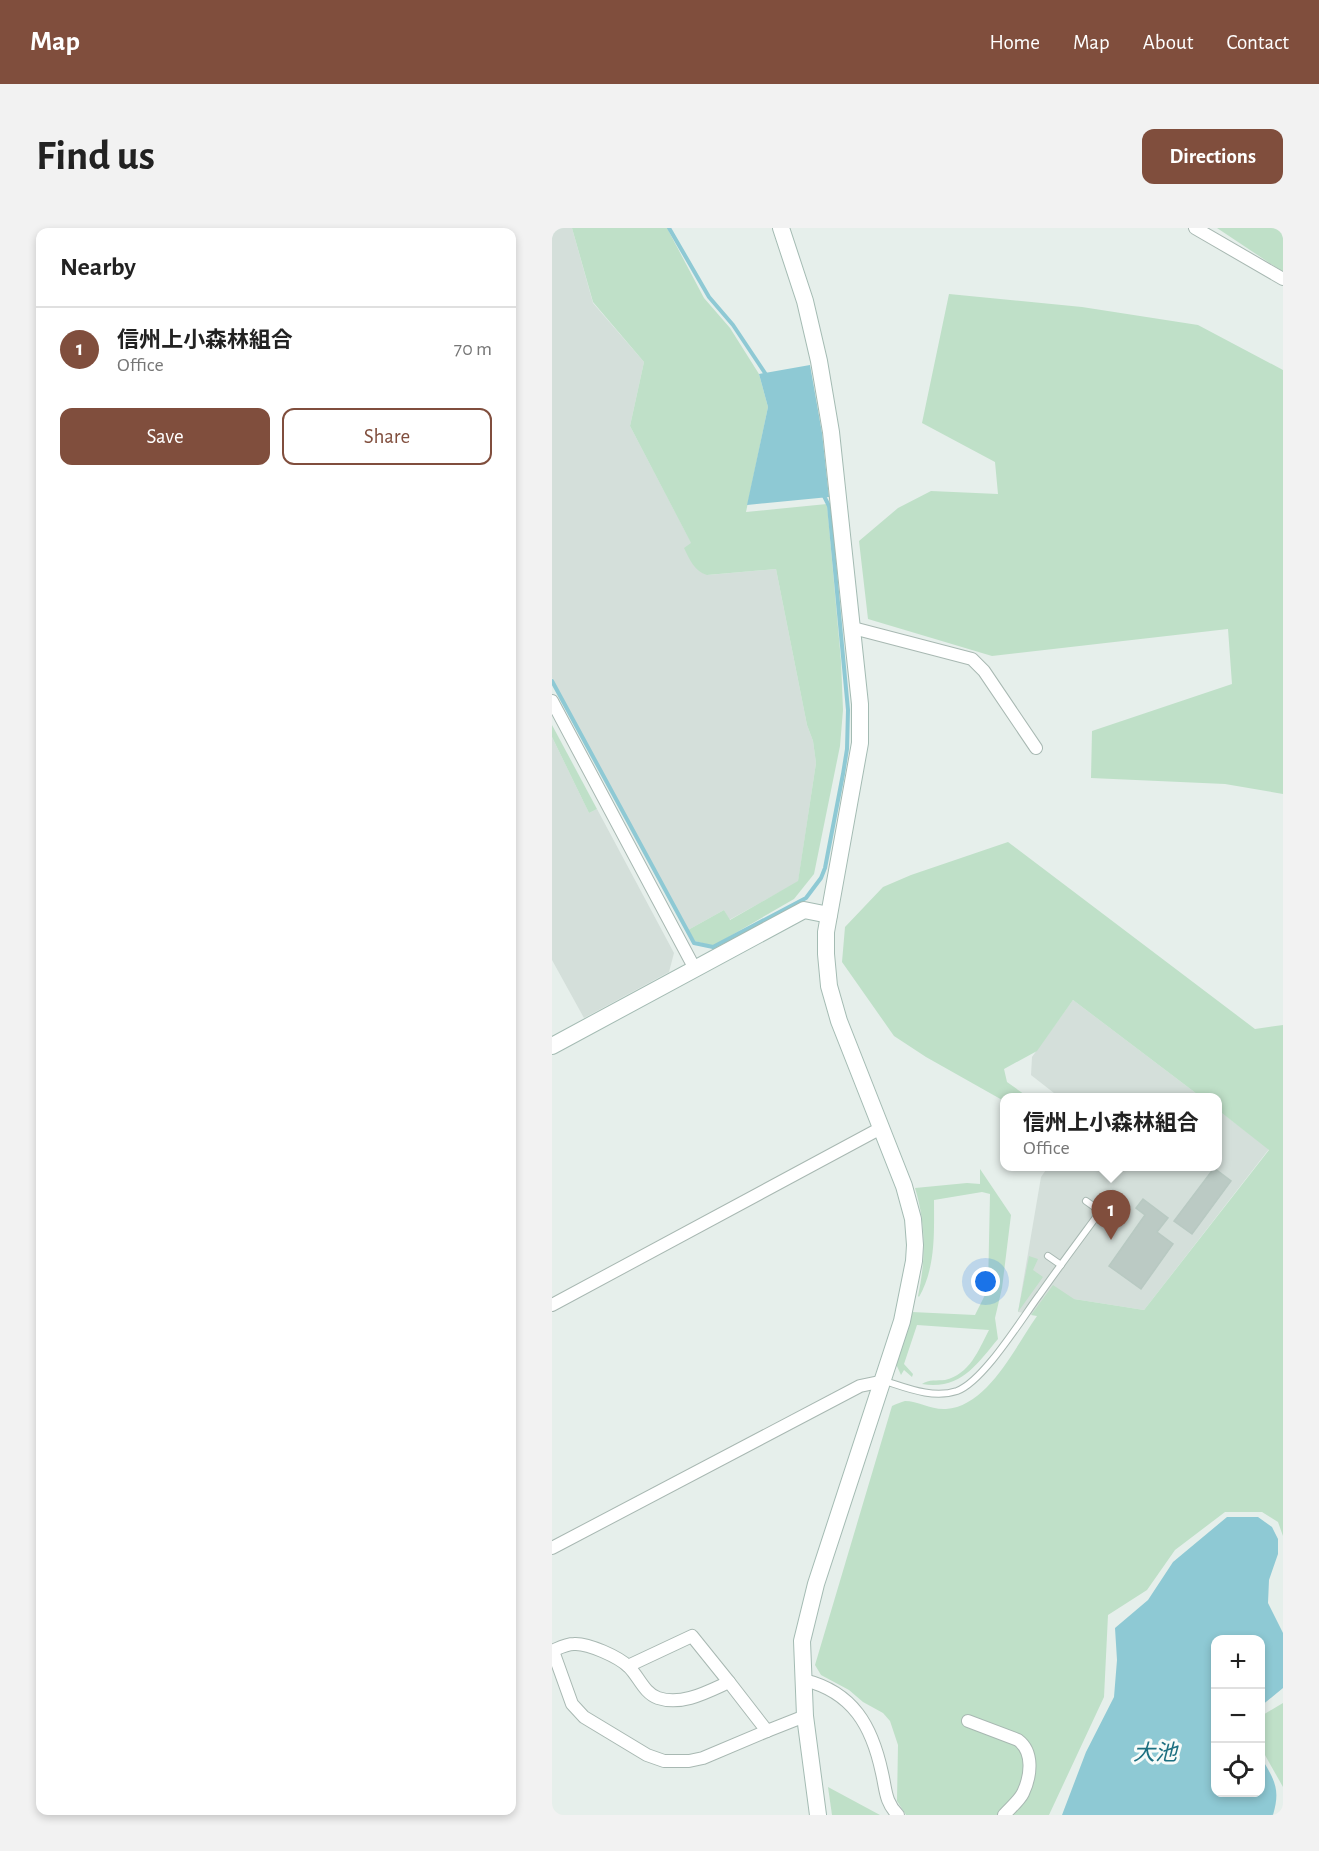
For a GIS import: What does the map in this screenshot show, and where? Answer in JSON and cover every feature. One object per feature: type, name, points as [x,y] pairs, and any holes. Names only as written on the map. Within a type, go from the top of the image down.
[{"type":"street","points":[[781,228],[802,291],[819,361],[831,432],[860,704],[860,743],[829,915],[826,954],[829,986],[839,1020],[907,1197],[913,1219],[915,1245],[911,1282],[902,1321],[816,1584],[802,1641],[805,1716],[818,1815]]},
{"type":"street","points":[[1196,228],[1283,279]]},
{"type":"street","points":[[853,628],[972,659],[984,671],[1036,748]]},
{"type":"street","points":[[552,701],[695,969]]},
{"type":"street","points":[[552,1046],[804,910],[829,915]]},
{"type":"street","points":[[552,1305],[881,1128]]},
{"type":"street","points":[[552,1548],[860,1386],[884,1381]]},
{"type":"street","points":[[628,1666],[692,1636],[767,1731]]},
{"type":"street","points":[[729,1682],[689,1698],[677,1701],[666,1700],[647,1691],[628,1666],[602,1651],[581,1644],[567,1645],[553,1651],[572,1704],[584,1717],[647,1755],[664,1761],[689,1761],[703,1758],[805,1716]]},
{"type":"street","points":[[804,1680],[820,1684],[840,1696],[859,1713],[878,1752],[889,1805],[898,1815]]},
{"type":"street","points":[[968,1721],[1018,1740],[1024,1745],[1031,1763],[1023,1794],[1004,1815]]},
{"type":"lane","points":[[884,1381],[931,1393],[957,1390],[971,1382],[999,1350],[1113,1194]]},
{"type":"lane","points":[[1086,1201],[1100,1211]]},
{"type":"lane","points":[[1048,1256],[1061,1265]]},
{"type":"shaded area","points":[[552,228],[572,228],[593,303],[644,362],[630,426],[708,575],[776,569],[807,725],[813,741],[816,763],[798,882],[729,920],[724,910],[688,930],[552,678]]},
{"type":"shaded area","points":[[552,737],[589,813],[597,809],[674,953],[669,972],[584,1018],[552,960]]},
{"type":"shaded area","points":[[1073,1000],[1196,1093],[1054,1093],[1031,1075],[1032,1057]]},
{"type":"shaded area","points":[[1222,1113],[1269,1149],[1144,1310],[1074,1299],[1037,1315],[1018,1312],[1041,1177],[1045,1171],[1222,1171]]},
{"type":"green space","points":[[572,228],[667,228],[704,298],[730,328],[759,374],[768,407],[746,512],[827,504],[841,661],[843,710],[840,746],[814,874],[794,899],[713,946],[695,941],[688,930],[724,910],[730,920],[798,881],[816,763],[813,741],[807,725],[776,569],[707,575],[699,571],[690,561],[684,548],[691,543],[630,426],[644,362],[593,302]]},
{"type":"green space","points":[[1217,228],[1283,228],[1283,272]]},
{"type":"green space","points":[[949,294],[1082,307],[1198,325],[1283,370],[1283,794],[1225,784],[1091,778],[1092,731],[1232,684],[1228,629],[992,656],[868,619],[859,541],[898,508],[931,491],[998,494],[995,462],[922,423]]},
{"type":"green space","points":[[552,725],[597,809],[589,813],[552,737]]},
{"type":"green space","points":[[1008,842],[1255,1029],[1283,1025],[1283,1536],[1278,1522],[1262,1512],[1225,1512],[1175,1550],[1147,1590],[1108,1615],[1104,1697],[1049,1815],[906,1815],[897,1801],[898,1745],[890,1721],[883,1713],[863,1702],[849,1690],[821,1675],[815,1665],[892,1406],[905,1401],[946,1409],[975,1398],[1010,1358],[1037,1316],[1031,1315],[1053,1285],[1074,1299],[1144,1310],[1269,1150],[1222,1113],[1222,1093],[1196,1093],[1073,1000],[1037,1051],[1004,1069],[1007,1082],[1022,1093],[1000,1093],[1000,1099],[894,1036],[842,962],[845,927],[883,887],[911,875]]},
{"type":"green space","points":[[980,1169],[1011,1215],[1002,1288],[995,1318],[998,1339],[966,1374],[947,1383],[922,1384],[945,1380],[961,1373],[972,1361],[989,1330],[917,1325],[904,1364],[913,1374],[912,1377],[904,1370],[901,1375],[896,1364],[912,1312],[975,1315],[988,1289],[990,1194],[982,1192],[934,1200],[931,1262],[925,1286],[919,1297],[924,1242],[915,1188],[980,1184]]},
{"type":"green space","points":[[1029,1256],[1038,1259],[1033,1270],[1043,1277],[1018,1312]]},
{"type":"green space","points":[[1283,1703],[1283,1787],[1265,1755],[1265,1714]]},
{"type":"green space","points":[[828,1787],[880,1815],[832,1815]]},
{"type":"water","points":[[810,365],[822,433],[829,497],[747,505],[768,407],[759,374]]},
{"type":"water","name":"大池","points":[[1227,1517],[1258,1517],[1272,1527],[1278,1539],[1278,1554],[1269,1580],[1268,1603],[1283,1633],[1283,1688],[1265,1703],[1265,1635],[1211,1635],[1211,1797],[1265,1797],[1265,1764],[1275,1784],[1276,1798],[1273,1815],[1062,1815],[1086,1752],[1114,1697],[1117,1660],[1115,1628],[1148,1600],[1173,1562]]},
{"type":"building","points":[[1212,1171],[1218,1171],[1231,1181],[1192,1234],[1174,1221]]},
{"type":"building","points":[[1143,1199],[1168,1218],[1157,1232],[1173,1244],[1141,1289],[1109,1266],[1145,1215],[1136,1208]]},
{"type":"waterway","points":[[669,228],[709,297],[733,325],[767,376]]},
{"type":"waterway","points":[[552,681],[694,943],[713,947],[806,898],[821,878],[825,868],[847,749],[848,710],[829,506],[823,494]]},
{"type":"place","name":"信州上小森林組合","points":[[1111,1240]]}]
